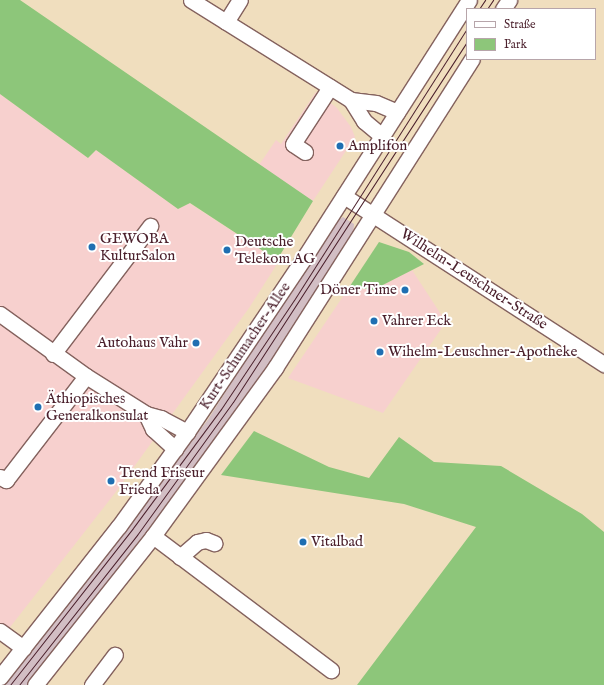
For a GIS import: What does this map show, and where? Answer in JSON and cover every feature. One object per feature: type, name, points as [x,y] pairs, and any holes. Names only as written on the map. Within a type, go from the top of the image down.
[{"type":"street","points":[[191,0],[351,100],[376,103],[397,112]]},
{"type":"street","points":[[226,22],[240,0]]},
{"type":"street","name":"Kurt-Schumacher-Allee","points":[[0,676],[119,526],[187,432],[344,196],[469,0]]},
{"type":"street","points":[[36,685],[153,536],[275,368],[471,60]]},
{"type":"street","points":[[305,152],[293,144],[330,87]]},
{"type":"street","points":[[351,100],[364,121],[382,136]]},
{"type":"street","name":"Wilhelm-Leuschner-Straße","points":[[344,196],[373,213],[604,364]]},
{"type":"street","points":[[53,354],[150,226]]},
{"type":"street","points":[[0,314],[53,354],[146,414],[161,418],[187,432]]},
{"type":"street","points":[[0,477],[6,480],[86,376]]},
{"type":"street","points":[[146,414],[153,429],[175,449]]},
{"type":"street","points":[[153,536],[331,670]]},
{"type":"street","points":[[180,557],[197,542],[206,540],[214,543]]},
{"type":"street","points":[[0,631],[22,648]]},
{"type":"street","points":[[92,685],[116,655]]},
{"type":"shaded area","points":[[316,92],[337,108],[351,127],[355,137],[313,201],[259,165],[276,140],[281,144]]},
{"type":"shaded area","points":[[0,94],[88,158],[96,150],[178,209],[189,203],[277,260],[277,264],[249,308],[115,493],[0,640]]},
{"type":"shaded area","points":[[343,217],[354,224],[353,236],[301,318],[229,420],[157,518],[27,685],[4,685],[207,421],[305,268],[336,222]]},
{"type":"shaded area","points":[[412,270],[446,322],[383,413],[288,378],[350,286],[373,290]]},
{"type":"green space","points":[[0,0],[20,0],[313,201],[277,260],[190,203],[178,209],[96,150],[88,158],[0,94]]},
{"type":"green space","points":[[379,242],[409,252],[424,264],[373,290],[350,286]]},
{"type":"green space","points":[[254,431],[329,467],[369,478],[399,437],[434,462],[501,466],[582,514],[604,532],[604,685],[357,685],[476,527],[404,504],[221,475]]},
{"type":"tram line","points":[[480,8],[485,0]]},
{"type":"tram line","points":[[488,8],[493,0]]},
{"type":"tram line","points":[[10,685],[133,528],[221,409],[294,300],[466,30]]},
{"type":"tram line","points":[[19,685],[137,535],[233,402],[466,43]]},
{"type":"place","name":"Amplifon","points":[[340,146]]},
{"type":"place","name":"GEWOBA KulturSalon","points":[[92,247]]},
{"type":"place","name":"Deutsche Telekom AG","points":[[227,250]]},
{"type":"place","name":"Döner Time","points":[[405,290]]},
{"type":"place","name":"Vahrer Eck","points":[[374,321]]},
{"type":"place","name":"Autohaus Vahr","points":[[196,343]]},
{"type":"place","name":"Wihelm-Leuschner-Apotheke","points":[[380,352]]},
{"type":"place","name":"Äthiopisches Generalkonsulat","points":[[38,407]]},
{"type":"place","name":"Trend Friseur Frieda","points":[[111,481]]},
{"type":"place","name":"Vitalbad","points":[[303,542]]}]
